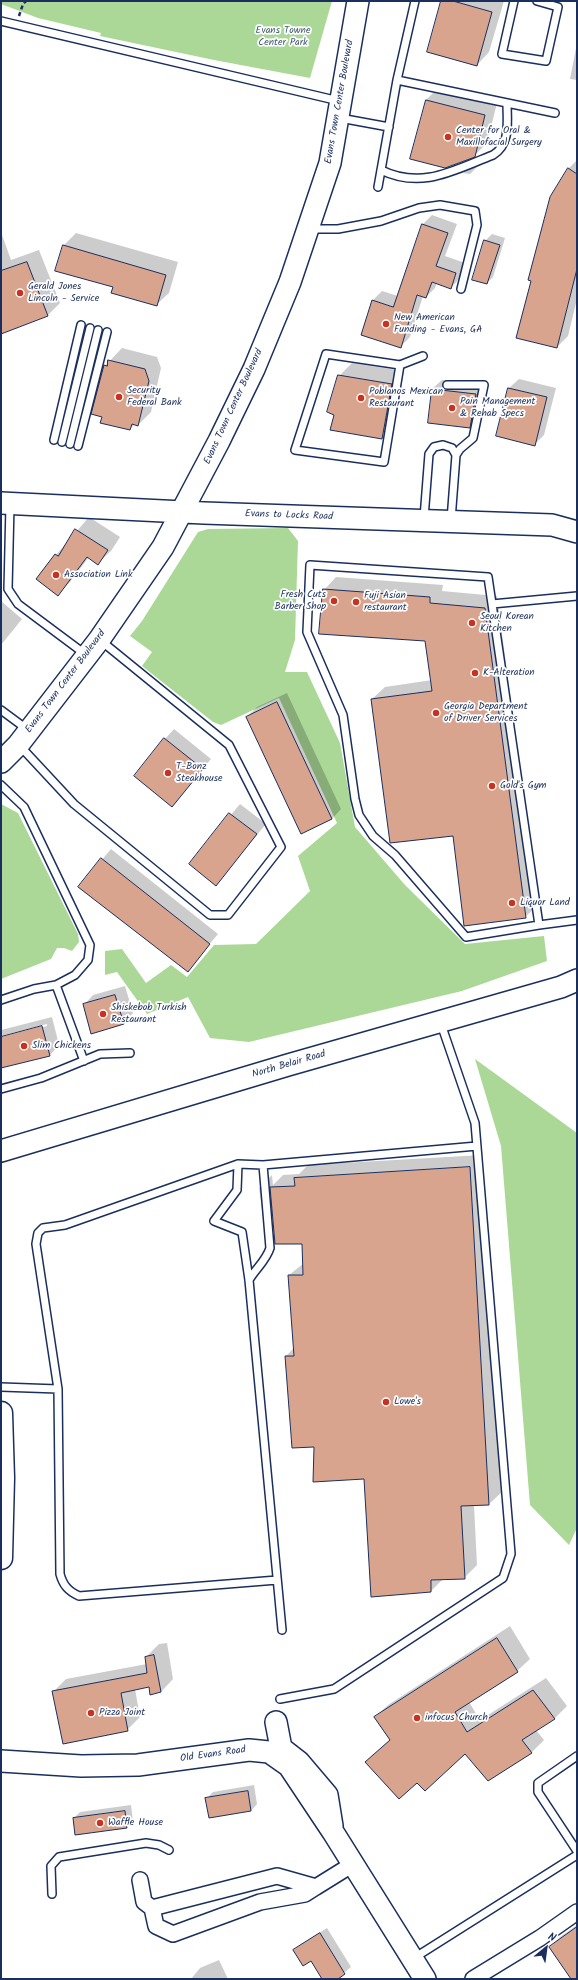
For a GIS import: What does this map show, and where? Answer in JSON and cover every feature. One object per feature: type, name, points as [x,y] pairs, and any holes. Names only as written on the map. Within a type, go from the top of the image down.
[{"type":"main road","points":[[1,1420],[1,1558]]},
{"type":"street","name":"Evans Town Center Boulevard","points":[[1,762],[24,738],[93,647],[163,547],[183,512],[254,369],[290,282],[309,230],[330,163],[358,1]]},
{"type":"street","name":"Evans to Locks Road","points":[[5,503],[183,512],[552,525],[577,532]]},
{"type":"street","name":"North Belair Road","points":[[1,1151],[440,1021],[561,987],[577,980]]},
{"type":"street","points":[[276,1722],[281,1748],[299,1762],[327,1795],[333,1832]]},
{"type":"street","name":"Old Evans Road","points":[[1,1762],[81,1766],[138,1765],[249,1750],[269,1752],[289,1766],[333,1832],[425,1979]]},
{"type":"street","points":[[140,1880],[144,1902],[152,1908],[156,1926],[172,1934],[260,1902],[305,1894],[353,1864]]},
{"type":"street","points":[[152,1908],[277,1876],[316,1887]]},
{"type":"street","points":[[473,1979],[540,1938],[577,1912]]},
{"type":"lane","points":[[378,187],[398,80],[415,1]]},
{"type":"lane","points":[[514,1],[502,54],[546,61],[559,4],[537,1]]},
{"type":"lane","points":[[1,21],[340,109],[389,127]]},
{"type":"lane","points":[[398,80],[555,113]]},
{"type":"lane","points":[[381,170],[395,177],[407,179],[433,178],[493,155],[500,151],[506,141],[507,103]]},
{"type":"lane","points":[[309,230],[338,228],[381,221],[419,208],[440,205],[475,211],[477,225],[461,289]]},
{"type":"lane","points":[[54,440],[81,325]]},
{"type":"lane","points":[[62,442],[90,328]]},
{"type":"lane","points":[[70,444],[98,330]]},
{"type":"lane","points":[[78,446],[107,332]]},
{"type":"lane","points":[[400,365],[384,462],[295,450],[326,354],[400,365],[423,356]]},
{"type":"lane","points":[[447,385],[484,384],[473,438],[460,449],[456,455],[451,522]]},
{"type":"lane","points":[[423,521],[430,450],[437,445],[448,446],[456,455]]},
{"type":"lane","points":[[1,710],[74,804],[210,915],[228,915],[281,847],[229,745],[93,647],[18,604],[8,589],[5,503]]},
{"type":"lane","points":[[539,925],[488,577],[310,565],[308,632],[343,715],[355,799],[359,815],[373,836],[395,855],[466,937],[577,920]]},
{"type":"lane","points":[[492,604],[577,596]]},
{"type":"lane","points":[[1,785],[24,807],[90,945],[88,960],[75,975],[56,985],[34,989],[1,1000]]},
{"type":"lane","points":[[56,985],[84,1060]]},
{"type":"lane","points":[[280,1699],[334,1689],[503,1578],[511,1554],[475,1124],[440,1021]]},
{"type":"lane","points":[[1,1089],[41,1078],[100,1054],[130,1053]]},
{"type":"lane","points":[[277,1580],[78,1596],[69,1592],[62,1581],[60,1574],[58,1389],[36,1244],[38,1233],[43,1228],[65,1225],[238,1164],[263,1165],[477,1146]]},
{"type":"lane","points":[[238,1164],[237,1190],[214,1221],[242,1232],[249,1280],[282,1630]]},
{"type":"lane","points":[[249,1280],[256,1269],[267,1258],[270,1248],[263,1165]]},
{"type":"lane","points":[[1,1387],[58,1389]]},
{"type":"lane","points":[[577,1756],[546,1776],[538,1783],[538,1792],[577,1851]]},
{"type":"lane","points":[[52,1894],[51,1866],[59,1857],[146,1843],[159,1845],[169,1850]]},
{"type":"lane","points":[[412,1959],[577,1855]]},
{"type":"path","points":[[19,17],[23,4],[26,1]]},
{"type":"green space","name":"Evans Towne Center Park","points":[[1,1],[332,1],[310,78],[100,36],[101,33],[38,18],[1,4]]},
{"type":"green space","points":[[288,528],[298,541],[295,640],[285,672],[307,672],[340,743],[355,827],[405,885],[465,944],[544,936],[547,961],[462,991],[249,1042],[210,1038],[188,997],[147,1014],[117,972],[105,975],[105,951],[122,949],[146,983],[171,965],[187,977],[214,945],[256,944],[310,891],[298,856],[337,823],[279,698],[221,725],[213,722],[142,666],[152,652],[130,636],[142,621],[198,532],[208,529]]},
{"type":"green space","points":[[1,804],[18,813],[78,934],[79,942],[72,951],[64,948],[57,948],[51,959],[1,979]]},
{"type":"green space","points":[[475,1059],[577,1133],[577,1528],[569,1545],[530,1505],[501,1146]]},
{"type":"building","points":[[441,1],[453,1],[492,12],[477,66],[427,52]]},
{"type":"building","name":"Center for Oral & Maxillofacial Surgery","points":[[426,100],[485,115],[475,157],[445,168],[410,159]]},
{"type":"building","points":[[568,168],[577,174],[577,269],[557,348],[516,338],[531,281],[528,280],[550,197]]},
{"type":"building","points":[[422,224],[448,233],[436,266],[456,273],[451,289],[432,282],[426,298],[417,295],[401,348],[361,335],[372,300],[393,307]]},
{"type":"building","points":[[484,240],[500,245],[487,284],[472,280]]},
{"type":"building","points":[[63,245],[166,275],[157,306],[111,293],[113,287],[55,271]]},
{"type":"building","name":"Gerald Jones Lincoln - Service","points":[[27,262],[48,316],[1,334],[1,271]]},
{"type":"building","name":"Security Federal Bank","points":[[108,360],[145,369],[149,381],[138,426],[132,424],[130,430],[100,423],[102,417],[91,414],[104,365],[107,366]]},
{"type":"building","name":"Poblanos Mexican Restaurant","points":[[338,375],[392,384],[382,439],[330,430],[334,415],[327,412]]},
{"type":"building","points":[[508,388],[547,397],[535,446],[496,436]]},
{"type":"building","name":"Pain Management & Rehab Specs","points":[[432,389],[476,394],[470,428],[428,423]]},
{"type":"building","points":[[75,529],[108,550],[98,565],[87,557],[58,596],[36,579],[55,554],[58,556]]},
{"type":"building","points":[[323,589],[430,597],[430,603],[485,608],[526,918],[464,926],[453,836],[390,843],[371,699],[432,691],[425,641],[319,634]]},
{"type":"building","points":[[277,702],[332,819],[301,834],[246,717]]},
{"type":"building","name":"T-Bonz Steakhouse","points":[[164,738],[203,769],[172,807],[134,776]]},
{"type":"building","points":[[229,813],[257,834],[216,886],[189,864]]},
{"type":"building","points":[[101,858],[210,944],[188,972],[78,887]]},
{"type":"building","name":"Shiskebob Turkish Restaurant","points":[[115,995],[124,1024],[91,1034],[83,1004]]},
{"type":"building","name":"Slim Chickens","points":[[42,1026],[50,1056],[1,1068],[1,1037]]},
{"type":"building","name":"Lowe's","points":[[470,1167],[489,1505],[461,1506],[465,1579],[431,1580],[431,1592],[371,1597],[364,1479],[313,1482],[314,1447],[292,1448],[285,1356],[294,1356],[288,1275],[303,1275],[302,1244],[275,1244],[270,1187],[295,1186],[294,1178]]},
{"type":"building","name":"infocus Church","points":[[497,1638],[518,1672],[455,1712],[467,1732],[533,1690],[555,1719],[522,1740],[532,1753],[488,1781],[465,1754],[425,1791],[417,1783],[399,1799],[365,1762],[390,1740],[374,1717]]},
{"type":"building","name":"Pizza Joint","points":[[154,1655],[161,1692],[150,1695],[149,1687],[121,1693],[128,1731],[63,1744],[52,1691],[147,1673],[145,1657]]},
{"type":"building","points":[[248,1791],[251,1811],[209,1818],[205,1798]]},
{"type":"building","name":"Waffle House","points":[[125,1811],[127,1828],[75,1835],[73,1818]]},
{"type":"building","points":[[577,1927],[577,1979],[571,1979],[549,1947]]},
{"type":"building","points":[[320,1933],[345,1974],[338,1979],[322,1979],[311,1961],[303,1966],[293,1950]]},
{"type":"place","name":"Center for Oral & Maxillofacial Surgery","points":[[448,137]]},
{"type":"place","name":"Gerald Jones Lincoln - Service","points":[[20,293]]},
{"type":"place","name":"New American Funding - Evans, GA","points":[[386,324]]},
{"type":"place","name":"Security Federal Bank","points":[[119,397]]},
{"type":"place","name":"Poblanos Mexican Restaurant","points":[[361,398]]},
{"type":"place","name":"Pain Management & Rehab Specs","points":[[452,408]]},
{"type":"place","name":"Association Link","points":[[56,575]]},
{"type":"place","name":"Fresh Cuts Barber Shop","points":[[334,601]]},
{"type":"place","name":"Fuji Asian restaurant","points":[[356,602]]},
{"type":"place","name":"Seoul Korean Kitchen","points":[[472,623]]},
{"type":"place","name":"K-Alteration","points":[[475,673]]},
{"type":"place","name":"Georgia Department of Driver Services","points":[[436,713]]},
{"type":"place","name":"T-Bonz Steakhouse","points":[[168,773]]},
{"type":"place","name":"Gold's Gym","points":[[492,786]]},
{"type":"place","name":"Liquor Land","points":[[512,903]]},
{"type":"place","name":"Shiskebob Turkish Restaurant","points":[[103,1014]]},
{"type":"place","name":"Slim Chickens","points":[[24,1046]]},
{"type":"place","name":"Lowe's","points":[[386,1402]]},
{"type":"place","name":"Pizza Joint","points":[[91,1713]]},
{"type":"place","name":"infocus Church","points":[[417,1718]]},
{"type":"place","name":"Waffle House","points":[[100,1823]]}]
